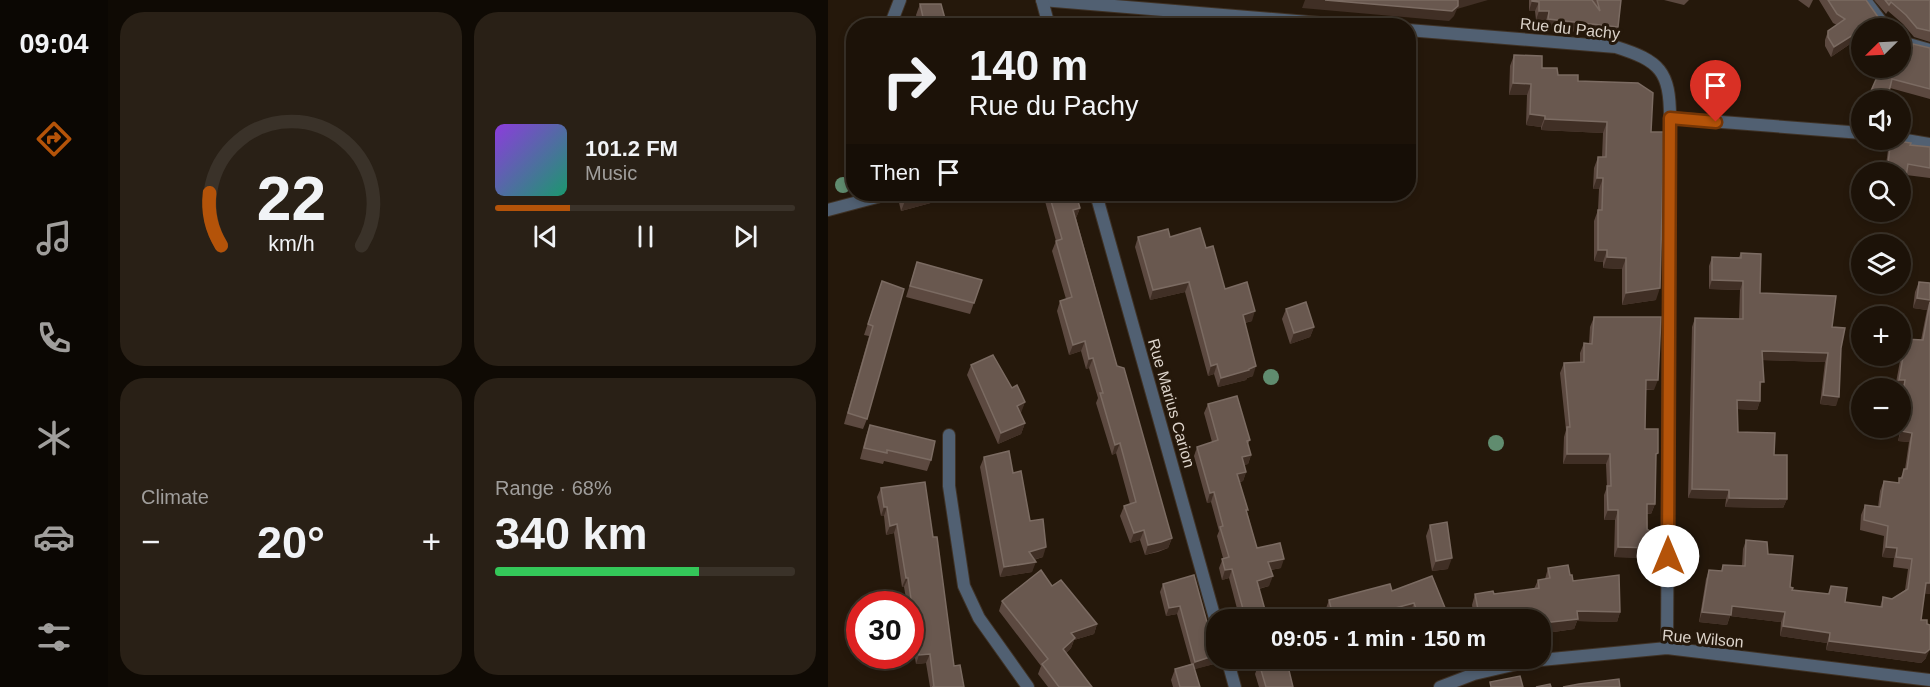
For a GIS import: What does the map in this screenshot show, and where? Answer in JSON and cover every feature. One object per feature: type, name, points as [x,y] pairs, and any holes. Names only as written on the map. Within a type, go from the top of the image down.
[{"type":"street","points":[[893,18],[900,0]]},
{"type":"street","points":[[1047,18],[1042,0],[1259,18]]},
{"type":"street","points":[[1865,0],[1878,18]]},
{"type":"street","name":"Rue du Pachy","points":[[1416,31],[1616,47],[1639,54],[1658,65],[1667,84],[1670,100],[1668,648]]},
{"type":"street","points":[[1911,45],[1930,50]]},
{"type":"street","points":[[1670,118],[1851,132]]},
{"type":"street","points":[[1911,141],[1930,144]]},
{"type":"street","points":[[828,210],[862,201]]},
{"type":"street","name":"Rue Marius Carion","points":[[1098,201],[1212,609]]},
{"type":"street","points":[[948,435],[949,486],[964,586],[980,618],[1028,687]]},
{"type":"street","name":"Rue Wilson","points":[[1440,687],[1474,674],[1530,661],[1668,648],[1930,680]]},
{"type":"street","points":[[1230,669],[1235,687]]},
{"type":"building","points":[[1325,0],[1458,0],[1458,6],[1452,11]]},
{"type":"building","points":[[1532,0],[1592,0],[1600,11],[1597,0],[1621,0],[1618,27],[1548,19],[1549,11],[1539,11],[1539,2]]},
{"type":"building","points":[[1828,0],[1866,0],[1878,17],[1851,18],[1851,36],[1834,47],[1828,37],[1828,31],[1845,19],[1837,14]]},
{"type":"building","points":[[1885,0],[1930,0],[1930,31],[1917,28],[1911,18],[1891,2],[1889,5]]},
{"type":"building","points":[[920,4],[941,4],[945,18],[923,18]]},
{"type":"building","points":[[1913,44],[1930,48],[1930,89],[1892,79],[1889,90],[1871,90],[1877,78],[1911,78]]},
{"type":"building","points":[[1514,55],[1542,56],[1542,68],[1557,68],[1558,75],[1578,75],[1578,81],[1638,83],[1653,93],[1651,132],[1664,132],[1660,288],[1626,293],[1626,258],[1607,257],[1607,250],[1598,250],[1598,210],[1602,210],[1603,178],[1597,178],[1598,157],[1606,157],[1607,122],[1545,119],[1545,116],[1530,114],[1531,84],[1513,83]]},
{"type":"building","points":[[1911,145],[1930,147],[1930,168],[1911,165],[1911,162],[1888,162],[1890,150],[1911,150]]},
{"type":"building","points":[[1051,201],[1078,201],[1080,208],[1073,210],[1117,366],[1124,368],[1172,538],[1161,542],[1148,545],[1144,530],[1134,533],[1124,506],[1136,502],[1120,443],[1115,445],[1093,358],[1089,359],[1085,341],[1073,345],[1060,301],[1072,297],[1056,241],[1062,239]]},
{"type":"building","points":[[1200,228],[1206,248],[1213,246],[1225,289],[1247,282],[1255,311],[1243,315],[1256,366],[1221,378],[1217,364],[1211,366],[1189,282],[1153,290],[1138,237],[1168,229],[1170,237]]},
{"type":"building","points":[[1741,253],[1761,254],[1760,293],[1836,296],[1832,327],[1845,328],[1841,348],[1839,397],[1823,395],[1828,353],[1762,351],[1764,382],[1760,382],[1760,401],[1737,400],[1738,432],[1775,433],[1774,455],[1787,455],[1787,499],[1729,498],[1729,490],[1692,489],[1695,318],[1743,319],[1743,281],[1712,280],[1712,257],[1741,258]]},
{"type":"building","points":[[917,262],[982,280],[974,303],[910,286]]},
{"type":"building","points":[[882,281],[904,289],[867,419],[848,413],[873,326],[868,324]]},
{"type":"building","points":[[1919,282],[1930,283],[1930,300],[1917,298]]},
{"type":"building","points":[[1306,302],[1314,327],[1294,333],[1286,309]]},
{"type":"building","points":[[1930,302],[1930,583],[1926,583],[1921,620],[1927,620],[1927,624],[1930,625],[1930,649],[1925,653],[1829,641],[1830,633],[1783,626],[1785,612],[1732,606],[1731,615],[1702,612],[1709,570],[1722,571],[1723,565],[1745,566],[1746,540],[1767,542],[1768,554],[1793,556],[1790,587],[1793,588],[1792,590],[1829,594],[1831,586],[1847,588],[1845,602],[1882,607],[1883,597],[1892,599],[1908,589],[1912,559],[1896,557],[1897,548],[1886,547],[1888,526],[1864,520],[1865,505],[1880,507],[1884,481],[1899,483],[1904,469],[1907,469],[1912,433],[1911,378],[1899,378],[1901,366],[1911,366],[1911,339],[1923,340]]},
{"type":"building","points":[[1594,317],[1661,317],[1658,380],[1646,380],[1645,429],[1658,429],[1655,504],[1647,504],[1647,529],[1653,533],[1653,548],[1618,547],[1618,510],[1608,510],[1607,486],[1611,486],[1610,454],[1567,454],[1567,427],[1570,427],[1564,363],[1584,362],[1584,343],[1592,344]]},
{"type":"building","points":[[993,355],[1012,388],[1017,385],[1025,402],[1017,406],[1025,423],[1001,433],[971,365]]},
{"type":"building","points":[[1237,396],[1250,440],[1247,441],[1251,455],[1242,457],[1246,472],[1237,474],[1257,548],[1280,543],[1284,559],[1268,562],[1273,576],[1257,581],[1265,609],[1243,609],[1232,569],[1225,570],[1222,559],[1229,557],[1220,527],[1223,526],[1214,492],[1210,493],[1197,447],[1218,440],[1208,404]]},
{"type":"building","points":[[870,425],[935,441],[931,460],[887,450],[887,453],[864,448]]},
{"type":"building","points":[[1009,451],[1013,473],[1021,471],[1030,521],[1043,519],[1046,547],[1029,552],[1036,562],[1004,567],[984,457]]},
{"type":"building","points":[[925,482],[933,537],[937,537],[954,666],[960,665],[964,687],[934,687],[930,654],[924,655],[924,591],[910,591],[897,524],[890,526],[881,488]]},
{"type":"building","points":[[1447,522],[1452,558],[1436,561],[1430,525]]},
{"type":"building","points":[[1568,565],[1573,581],[1619,575],[1620,612],[1577,611],[1578,619],[1551,622],[1551,609],[1478,609],[1475,594],[1539,588],[1538,580],[1550,578],[1548,568]]},
{"type":"building","points":[[1041,570],[1052,586],[1061,580],[1097,624],[1071,633],[1075,638],[1063,649],[1092,687],[1059,687],[1042,664],[1048,659],[1002,601]]},
{"type":"building","points":[[1194,575],[1206,619],[1206,658],[1195,662],[1180,606],[1169,608],[1163,584]]},
{"type":"building","points":[[1432,576],[1446,609],[1416,609],[1414,603],[1392,609],[1331,609],[1329,600],[1390,584],[1392,591]]},
{"type":"building","points":[[1193,664],[1200,687],[1180,687],[1175,669]]},
{"type":"building","points":[[1261,669],[1289,669],[1293,687],[1266,687]]},
{"type":"building","points":[[1520,676],[1523,687],[1491,687],[1490,682]]},
{"type":"building","points":[[1619,679],[1620,687],[1563,687],[1579,684]]},
{"type":"route","points":[[1668,556],[1670,118],[1716,122]]}]
